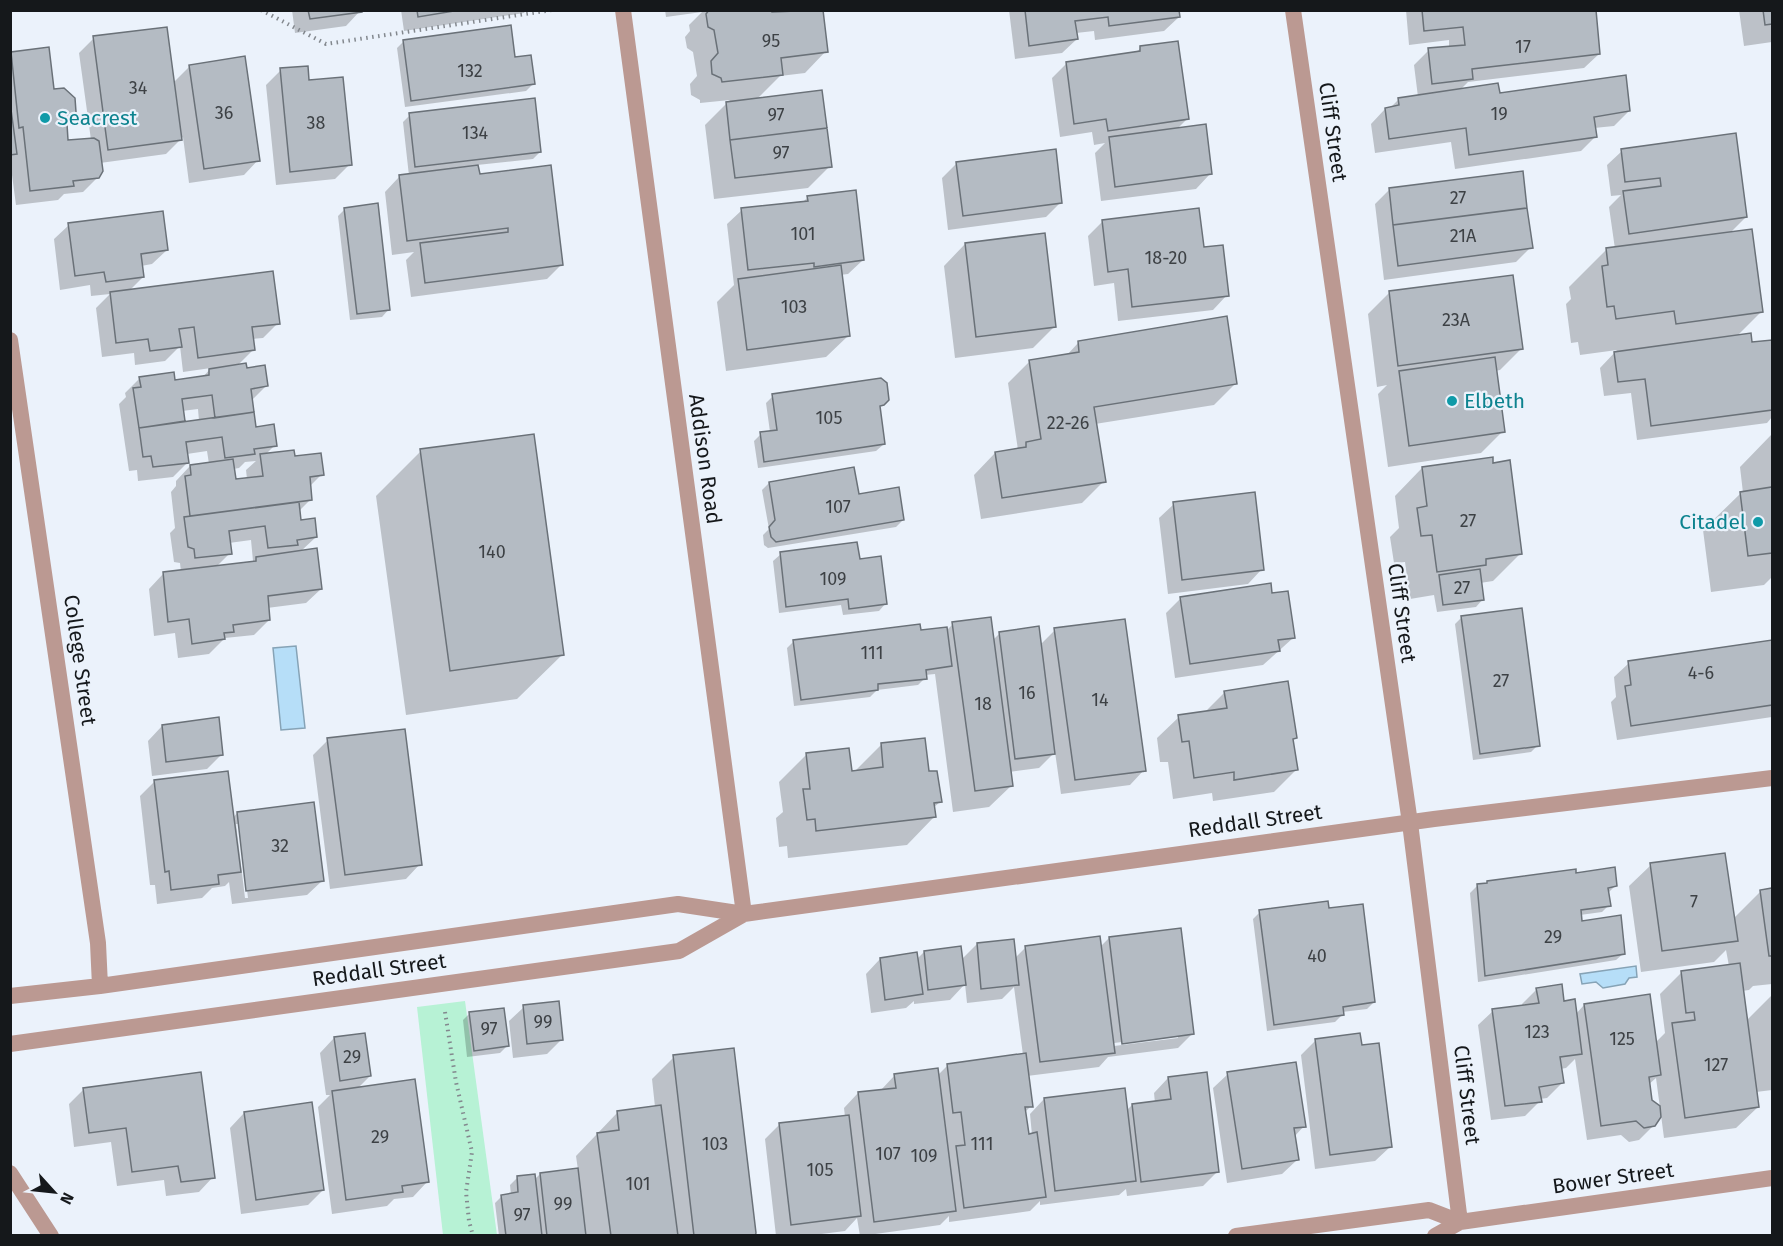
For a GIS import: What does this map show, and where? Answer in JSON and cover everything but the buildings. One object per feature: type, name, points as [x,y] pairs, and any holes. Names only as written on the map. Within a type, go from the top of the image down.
[{"type":"street","name":"Addison Road","points":[[623,10],[744,914]]},
{"type":"street","name":"Cliff Street","points":[[1293,10],[1410,823],[1460,1222]]},
{"type":"street","name":"College Street","points":[[10,340],[17,422],[98,943],[100,986]]},
{"type":"street","name":"Reddall Street","points":[[10,996],[100,986],[678,904],[744,914],[1410,823],[1773,778]]},
{"type":"street","name":"Reddall Street","points":[[10,1044],[679,951],[744,914]]},
{"type":"street","points":[[10,1173],[51,1236]]},
{"type":"street","name":"Bower Street","points":[[1435,1236],[1460,1222],[1773,1178]]},
{"type":"street","name":"Bower Street","points":[[1236,1236],[1429,1210],[1460,1222]]},
{"type":"path","points":[[261,10],[326,44],[552,10]]},
{"type":"path","points":[[436,984],[445,1014],[456,1082],[472,1152],[465,1192],[473,1236]]},
{"type":"green space","points":[[465,1001],[497,1235],[443,1235],[417,1007]]},
{"type":"water","points":[[296,646],[305,728],[281,730],[273,648]]},
{"type":"water","points":[[1636,966],[1637,977],[1629,978],[1625,984],[1603,988],[1596,982],[1582,984],[1580,974]]},
{"type":"place","name":"Seacrest","points":[[45,118]]},
{"type":"place","name":"Elbeth","points":[[1452,401]]},
{"type":"place","name":"Citadel","points":[[1758,522]]}]
